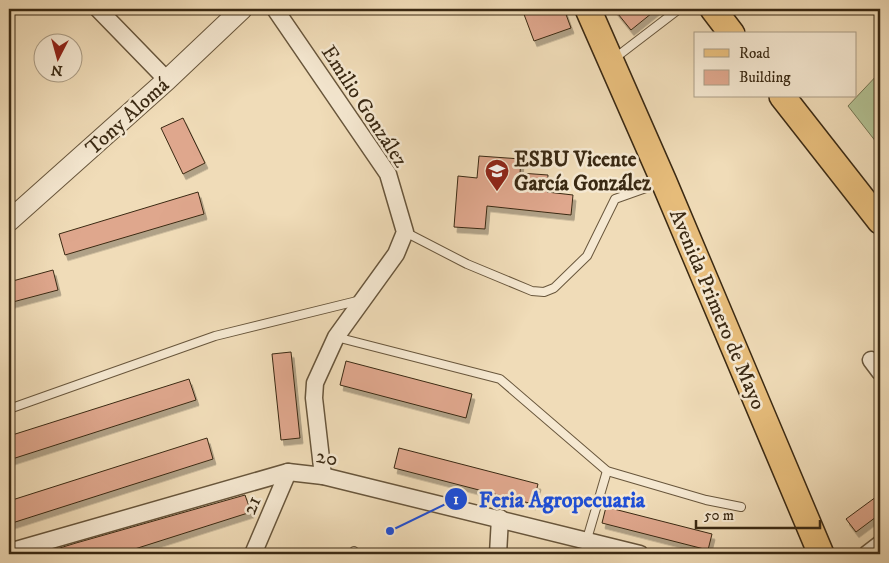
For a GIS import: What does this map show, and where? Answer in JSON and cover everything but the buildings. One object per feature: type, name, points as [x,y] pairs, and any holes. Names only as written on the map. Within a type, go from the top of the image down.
[{"type":"main road","name":"Avenida Primero de Mayo","points":[[588,9],[664,182],[821,554]]},
{"type":"main road","points":[[713,9],[730,32]]},
{"type":"main road","points":[[784,98],[880,221]]},
{"type":"street","points":[[98,9],[167,80]]},
{"type":"street","name":"Tony Alomá","points":[[9,221],[167,80],[242,9]]},
{"type":"street","name":"Emilio González","points":[[274,9],[388,174],[405,232]]},
{"type":"street","points":[[323,476],[314,398],[315,383],[336,337],[396,254],[405,232]]},
{"type":"street","name":"20","points":[[9,552],[288,472],[323,476],[500,518],[640,554]]},
{"type":"street","name":"21","points":[[253,554],[288,472]]},
{"type":"street","points":[[498,554],[500,518]]},
{"type":"street","points":[[867,554],[880,544]]},
{"type":"lane","points":[[611,61],[679,9]]},
{"type":"lane","points":[[405,232],[468,264],[532,291],[544,292],[554,288],[586,256],[615,199],[664,182]]},
{"type":"lane","points":[[9,409],[215,336],[363,299]]},
{"type":"lane","points":[[336,337],[500,379],[607,471],[706,500],[741,507]]},
{"type":"lane","points":[[587,540],[607,471]]},
{"type":"green space","points":[[880,72],[880,147],[848,106]]},
{"type":"place","name":"ESBU Vicente García González","points":[[497,192]]},
{"type":"place","name":"Feria Agropecuaria","points":[[390,531]]}]
